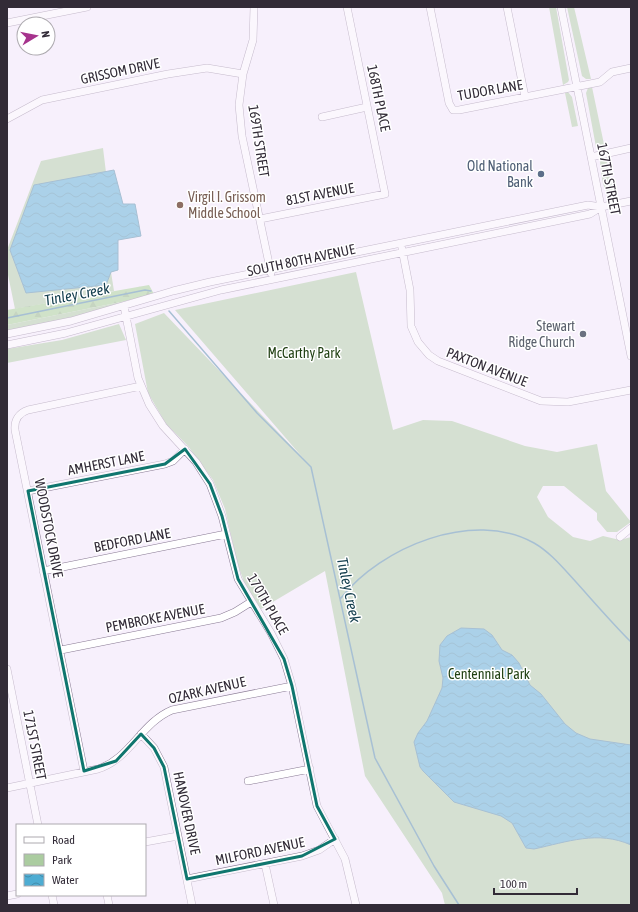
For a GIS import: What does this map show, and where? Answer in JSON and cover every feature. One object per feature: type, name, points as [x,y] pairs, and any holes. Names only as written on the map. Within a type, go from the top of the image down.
[{"type":"street","points":[[7,23],[87,7]]},
{"type":"street","name":"169TH STREET","points":[[254,7],[253,40],[243,74],[239,95],[240,121],[273,279]]},
{"type":"street","name":"168TH PLACE","points":[[347,7],[384,194]]},
{"type":"street","name":"TUDOR LANE","points":[[430,7],[452,108],[459,110],[600,82],[612,72],[631,68]]},
{"type":"street","points":[[507,7],[525,97]]},
{"type":"street","name":"167TH STREET","points":[[561,7],[631,356]]},
{"type":"street","name":"GRISSOM DRIVE","points":[[7,119],[42,100],[168,74],[207,68],[243,74]]},
{"type":"street","points":[[322,117],[368,107]]},
{"type":"street","points":[[591,157],[631,148]]},
{"type":"street","name":"81ST AVENUE","points":[[260,219],[384,194]]},
{"type":"street","name":"SOUTH 80TH AVENUE","points":[[7,334],[71,321],[173,291],[271,269],[588,205],[601,206],[631,201]]},
{"type":"street","name":"SOUTH 80TH AVENUE","points":[[7,345],[66,333],[217,291],[590,214],[601,206]]},
{"type":"street","name":"PAXTON AVENUE","points":[[401,243],[410,290],[411,326],[418,342],[429,355],[438,361],[541,401],[568,402],[631,390]]},
{"type":"street","name":"170TH PLACE","points":[[124,306],[134,364],[149,404],[163,426],[185,449],[210,484],[219,507],[235,570],[250,602],[271,633],[284,659],[292,686],[317,806],[345,859],[356,905]]},
{"type":"street","name":"WOODSTOCK DRIVE","points":[[84,771],[15,430],[15,422],[20,414],[28,410],[141,386]]},
{"type":"street","name":"AMHERST LANE","points":[[28,491],[165,464],[173,461],[185,449]]},
{"type":"street","points":[[620,537],[631,528]]},
{"type":"street","name":"BEDFORD LANE","points":[[44,571],[226,534]]},
{"type":"street","name":"PEMBROKE AVENUE","points":[[60,650],[222,618],[235,612],[250,602]]},
{"type":"street","name":"171ST STREET","points":[[7,669],[38,824]]},
{"type":"street","name":"OZARK AVENUE","points":[[7,788],[105,766],[116,761],[159,716],[172,710],[292,686]]},
{"type":"street","name":"HANOVER DRIVE","points":[[141,734],[154,748],[162,761],[192,905]]},
{"type":"street","points":[[248,781],[310,769]]},
{"type":"street","points":[[146,842],[178,836]]},
{"type":"street","name":"MILFORD AVENUE","points":[[187,879],[313,853],[335,839]]},
{"type":"street","points":[[265,864],[274,905]]},
{"type":"highlighted area","points":[[185,449],[210,484],[222,516],[238,579],[284,659],[292,686],[317,806],[335,839],[302,856],[187,879],[164,767],[154,748],[141,734],[116,761],[84,771],[28,491],[165,464]]},
{"type":"green space","points":[[549,7],[556,7],[569,80],[563,85]]},
{"type":"green space","points":[[567,7],[574,7],[591,79],[586,79],[582,76]]},
{"type":"green space","points":[[592,87],[605,149],[600,150],[596,147],[586,93],[588,88]]},
{"type":"green space","points":[[568,92],[572,97],[578,126],[572,127],[565,93]]},
{"type":"green space","points":[[103,148],[118,270],[111,272],[114,291],[15,309],[7,270],[7,250],[41,161]]},
{"type":"green space","points":[[606,157],[614,196],[604,187],[600,162],[602,158]]},
{"type":"green space","points":[[356,272],[393,430],[423,420],[452,421],[525,446],[557,452],[597,444],[606,491],[631,522],[617,532],[607,532],[597,520],[597,513],[564,486],[543,486],[537,497],[548,517],[573,537],[590,541],[603,536],[620,540],[631,537],[631,905],[445,905],[442,893],[365,776],[325,571],[261,609],[244,582],[237,562],[225,509],[213,480],[188,446],[166,424],[148,393],[135,324],[164,313],[303,458],[175,310]]},
{"type":"green space","points":[[149,285],[154,294],[7,325],[7,310]]},
{"type":"green space","points":[[126,301],[67,320],[7,331],[7,325]]},
{"type":"green space","points":[[119,324],[126,340],[7,363],[7,349],[62,340]]},
{"type":"water","points":[[114,170],[123,204],[135,204],[141,236],[118,240],[118,270],[111,272],[106,285],[26,293],[10,250],[34,185]]},
{"type":"water","points":[[461,628],[484,629],[492,635],[502,650],[512,655],[519,663],[530,685],[541,694],[565,724],[576,733],[590,739],[631,745],[631,845],[607,838],[595,838],[570,841],[534,849],[526,848],[512,823],[501,816],[454,802],[423,771],[420,767],[414,742],[418,733],[427,721],[442,688],[443,678],[439,661],[440,645],[447,636]]},
{"type":"waterway","name":"Tinley Creek","points":[[7,318],[145,290],[151,291]]},
{"type":"waterway","name":"Tinley Creek","points":[[169,311],[257,413],[311,467],[375,758],[434,866],[459,905]]},
{"type":"waterway","points":[[341,598],[358,580],[379,563],[404,549],[430,539],[457,532],[484,530],[510,534],[534,543],[540,547],[561,566],[631,642]]},
{"type":"place","name":"Old National Bank","points":[[541,174]]},
{"type":"place","name":"Virgil I. Grissom Middle School","points":[[180,205]]},
{"type":"place","name":"Stewart Ridge Church","points":[[583,334]]},
{"type":"park label","name":"McCarthy Park","points":[[304,353]]},
{"type":"park label","name":"Centennial Park","points":[[489,674]]}]
